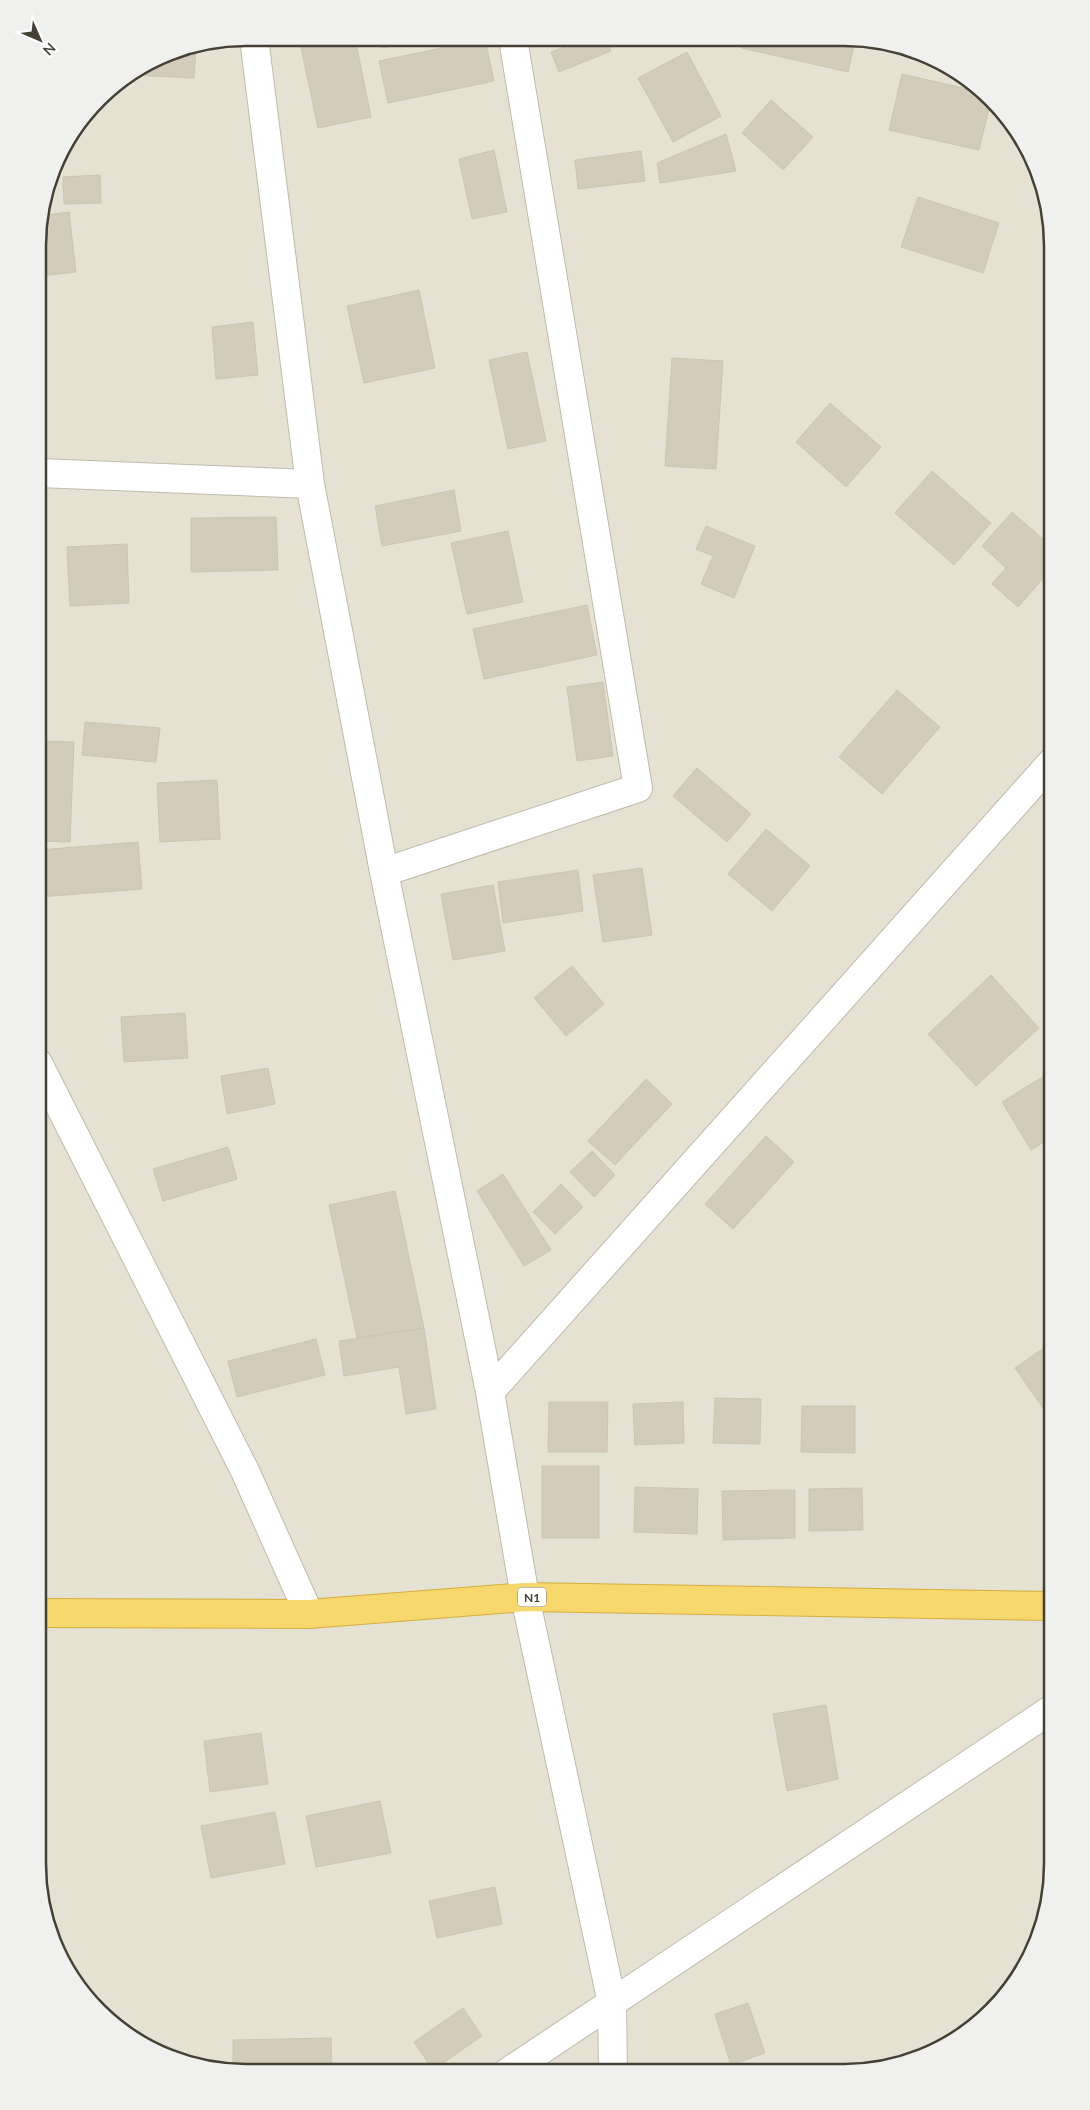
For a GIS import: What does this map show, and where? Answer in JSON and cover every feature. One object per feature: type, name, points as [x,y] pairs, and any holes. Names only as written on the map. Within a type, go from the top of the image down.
[{"type":"highway","name":"N1","points":[[46,1614],[309,1614],[524,1597],[1039,1606]]},
{"type":"street","points":[[255,46],[310,484],[384,872],[490,1392],[524,1597],[612,2003],[613,2064]]},
{"type":"street","points":[[384,872],[638,788],[514,46]]},
{"type":"street","points":[[46,473],[310,484]]},
{"type":"street","points":[[490,1392],[1044,771]]},
{"type":"street","points":[[46,1079],[245,1470],[309,1614]]},
{"type":"street","points":[[520,2064],[1044,1715]]},
{"type":"shaded area","points":[[844,46],[870,48],[896,53],[921,61],[966,87],[1003,124],[1029,169],[1040,207],[1044,246],[1044,1864],[1040,1903],[1029,1941],[1003,1986],[966,2023],[921,2049],[883,2060],[844,2064],[246,2064],[220,2062],[194,2057],[169,2049],[124,2023],[87,1986],[61,1941],[50,1903],[46,1864],[46,246],[48,220],[53,194],[61,169],[73,146],[87,124],[114,96],[146,73],[169,61],[207,50],[233,47]]},
{"type":"building","points":[[301,46],[357,46],[371,117],[318,128]]},
{"type":"building","points":[[451,46],[486,46],[494,81],[388,103],[379,61]]},
{"type":"building","points":[[567,46],[609,46],[611,51],[559,72],[551,52]]},
{"type":"building","points":[[743,46],[854,47],[848,72],[742,48]]},
{"type":"building","points":[[687,52],[721,116],[673,142],[638,78]]},
{"type":"building","points":[[196,53],[194,78],[142,75],[169,61]]},
{"type":"building","points":[[902,74],[968,89],[989,109],[979,150],[889,130]]},
{"type":"building","points":[[771,100],[813,137],[783,170],[742,133]]},
{"type":"building","points":[[726,134],[736,171],[660,183],[657,163]]},
{"type":"building","points":[[494,150],[507,212],[472,219],[459,159]]},
{"type":"building","points":[[641,151],[645,181],[578,189],[575,160]]},
{"type":"building","points":[[100,175],[101,203],[64,204],[63,177]]},
{"type":"building","points":[[918,197],[999,223],[983,273],[901,247]]},
{"type":"building","points":[[69,212],[76,272],[46,275],[49,215]]},
{"type":"building","points":[[419,290],[435,368],[364,383],[347,306]]},
{"type":"building","points":[[253,322],[258,375],[216,379],[212,327]]},
{"type":"building","points":[[527,352],[546,441],[508,449],[489,360]]},
{"type":"building","points":[[672,358],[723,361],[716,469],[665,466]]},
{"type":"building","points":[[830,403],[881,447],[846,487],[796,442]]},
{"type":"building","points":[[932,471],[991,523],[954,565],[895,513]]},
{"type":"building","points":[[454,490],[461,531],[382,546],[375,506]]},
{"type":"building","points":[[1012,512],[1044,540],[1044,577],[1018,607],[992,584],[1006,568],[982,546]]},
{"type":"building","points":[[276,517],[278,570],[191,572],[191,518]]},
{"type":"building","points":[[706,526],[755,546],[734,598],[701,584],[713,556],[696,549]]},
{"type":"building","points":[[508,531],[523,602],[467,614],[451,543]]},
{"type":"building","points":[[127,544],[129,603],[70,606],[67,547]]},
{"type":"building","points":[[587,605],[597,655],[484,679],[473,629]]},
{"type":"building","points":[[603,682],[613,756],[577,761],[567,687]]},
{"type":"building","points":[[897,690],[940,727],[882,794],[839,757]]},
{"type":"building","points":[[85,722],[160,728],[156,762],[82,755]]},
{"type":"building","points":[[46,741],[74,742],[70,842],[46,841]]},
{"type":"building","points":[[697,768],[751,814],[727,842],[673,796]]},
{"type":"building","points":[[217,780],[220,839],[160,842],[157,783]]},
{"type":"building","points":[[766,829],[810,866],[772,911],[728,874]]},
{"type":"building","points":[[138,842],[142,889],[46,896],[46,849]]},
{"type":"building","points":[[642,868],[652,935],[603,942],[593,875]]},
{"type":"building","points":[[578,870],[583,911],[503,923],[498,882]]},
{"type":"building","points":[[493,885],[505,951],[453,960],[441,894]]},
{"type":"building","points":[[572,966],[604,1004],[566,1036],[534,998]]},
{"type":"building","points":[[991,975],[1039,1028],[976,1086],[928,1034]]},
{"type":"building","points":[[185,1013],[188,1058],[124,1062],[121,1017]]},
{"type":"building","points":[[268,1068],[275,1104],[227,1114],[221,1076]]},
{"type":"building","points":[[1044,1076],[1044,1142],[1031,1150],[1002,1102]]},
{"type":"building","points":[[646,1079],[672,1104],[615,1165],[588,1141]]},
{"type":"building","points":[[766,1136],[794,1162],[733,1229],[705,1204]]},
{"type":"building","points":[[228,1147],[237,1179],[163,1201],[153,1169]]},
{"type":"building","points":[[592,1151],[615,1175],[594,1197],[570,1172]]},
{"type":"building","points":[[503,1174],[551,1250],[524,1266],[477,1191]]},
{"type":"building","points":[[561,1184],[583,1207],[555,1234],[533,1212]]},
{"type":"building","points":[[395,1191],[424,1328],[357,1338],[329,1205]]},
{"type":"building","points":[[424,1328],[436,1409],[406,1414],[399,1367],[344,1376],[339,1341]]},
{"type":"building","points":[[316,1339],[325,1375],[237,1397],[228,1361]]},
{"type":"building","points":[[1044,1348],[1044,1410],[1015,1368]]},
{"type":"building","points":[[715,1398],[761,1399],[760,1444],[713,1443]]},
{"type":"building","points":[[549,1402],[608,1402],[607,1452],[548,1452]]},
{"type":"building","points":[[683,1402],[684,1443],[635,1445],[633,1404]]},
{"type":"building","points":[[802,1406],[855,1406],[855,1453],[801,1452]]},
{"type":"building","points":[[542,1466],[599,1466],[599,1538],[542,1538]]},
{"type":"building","points":[[635,1487],[698,1489],[697,1534],[634,1532]]},
{"type":"building","points":[[862,1488],[863,1530],[809,1531],[809,1489]]},
{"type":"building","points":[[795,1490],[795,1538],[723,1540],[722,1491]]},
{"type":"building","points":[[826,1705],[838,1779],[787,1791],[773,1714]]},
{"type":"building","points":[[261,1733],[268,1784],[210,1792],[204,1741]]},
{"type":"building","points":[[380,1801],[391,1853],[316,1867],[306,1816]]},
{"type":"building","points":[[275,1812],[285,1864],[211,1878],[201,1826]]},
{"type":"building","points":[[495,1887],[502,1924],[437,1938],[429,1901]]},
{"type":"building","points":[[748,2003],[765,2053],[731,2064],[715,2014]]},
{"type":"building","points":[[463,2008],[482,2036],[442,2064],[429,2064],[414,2042]]},
{"type":"building","points":[[331,2038],[332,2064],[233,2063],[233,2040]]}]
